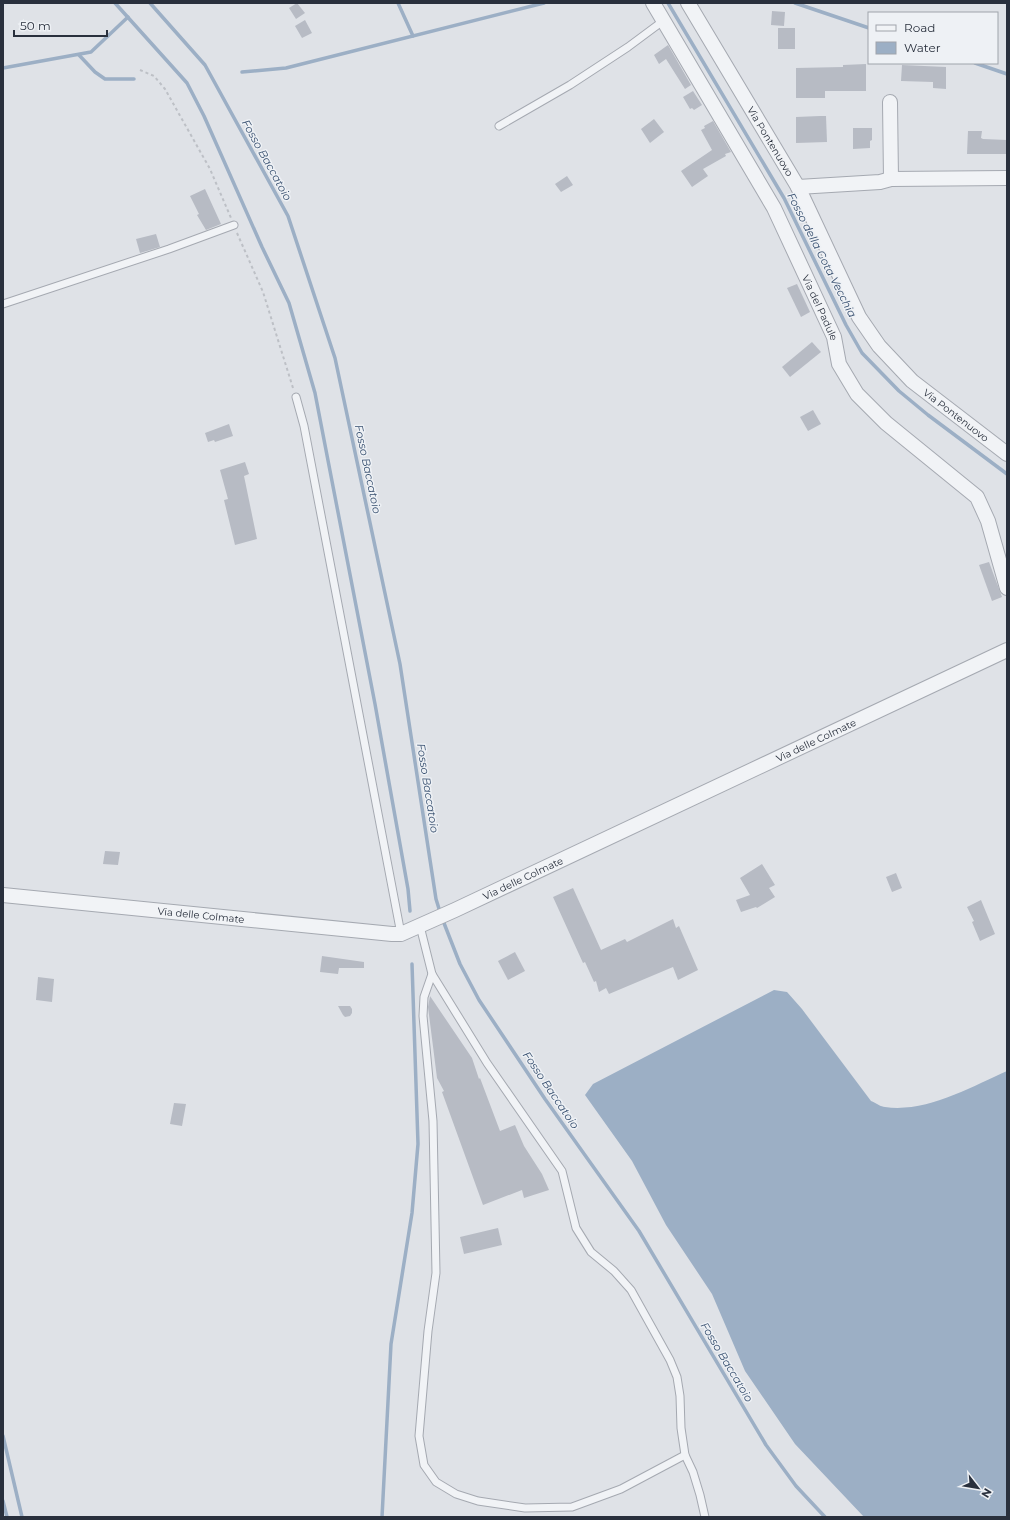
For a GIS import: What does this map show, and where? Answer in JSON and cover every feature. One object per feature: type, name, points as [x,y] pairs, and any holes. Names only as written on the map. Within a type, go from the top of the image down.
[{"type":"street","name":"Via del Padule","points":[[652,3],[774,208],[834,337],[839,364],[857,394],[886,423],[977,497],[988,521],[1007,588]]},
{"type":"street","name":"Via Pontenuovo","points":[[688,3],[798,187],[859,318],[879,346],[912,381],[1007,454]]},
{"type":"street","points":[[890,102],[891,179]]},
{"type":"street","points":[[798,187],[880,182],[891,179],[1007,178]]},
{"type":"street","name":"Via delle Colmate","points":[[3,895],[401,934],[1007,650]]},
{"type":"lane","points":[[500,126],[570,85],[628,47],[663,21]]},
{"type":"lane","points":[[3,304],[161,252],[234,226]]},
{"type":"lane","points":[[296,397],[304,426],[401,934]]},
{"type":"lane","points":[[426,923],[432,974],[487,1063],[562,1171],[576,1228],[591,1252],[614,1272],[631,1290],[670,1360],[676,1377],[680,1396],[681,1428],[685,1455],[693,1472],[705,1517]]},
{"type":"lane","points":[[432,974],[424,997],[423,1016],[433,1121],[436,1274],[428,1331],[419,1436],[424,1465],[436,1482],[456,1494],[478,1501],[525,1508],[572,1507],[621,1489],[685,1455]]},
{"type":"water","points":[[774,990],[787,992],[802,1009],[871,1101],[882,1106],[901,1108],[932,1102],[963,1091],[1007,1071],[1007,1517],[864,1517],[795,1444],[745,1371],[712,1294],[666,1225],[632,1161],[585,1095],[593,1084]]},
{"type":"building","points":[[297,3],[305,13],[296,19],[289,8]]},
{"type":"building","points":[[772,11],[785,12],[784,26],[771,25]]},
{"type":"building","points":[[305,20],[312,33],[302,38],[295,26]]},
{"type":"building","points":[[778,28],[795,28],[795,49],[778,49]]},
{"type":"building","points":[[668,45],[691,85],[685,89],[666,59],[659,64],[654,55]]},
{"type":"building","points":[[866,64],[866,91],[825,91],[825,98],[796,98],[796,68],[843,67],[843,65]]},
{"type":"building","points":[[902,65],[946,67],[946,89],[933,88],[933,82],[901,81]]},
{"type":"building","points":[[693,91],[702,105],[694,110],[692,108],[690,109],[683,97]]},
{"type":"building","points":[[826,116],[827,142],[796,143],[796,117]]},
{"type":"building","points":[[654,119],[664,132],[650,143],[641,129]]},
{"type":"building","points":[[713,121],[731,152],[725,154],[726,156],[703,169],[708,176],[692,187],[681,171],[712,150],[701,130],[705,128],[704,126]]},
{"type":"building","points":[[853,128],[872,128],[870,148],[853,149]]},
{"type":"building","points":[[968,131],[982,131],[981,138],[983,139],[1007,140],[1007,154],[967,154]]},
{"type":"building","points":[[567,176],[573,185],[561,192],[555,184]]},
{"type":"building","points":[[205,189],[221,224],[206,230],[197,215],[199,214],[190,196]]},
{"type":"building","points":[[156,234],[160,247],[140,253],[136,239]]},
{"type":"building","points":[[797,284],[810,312],[801,317],[787,288]]},
{"type":"building","points":[[812,342],[821,352],[790,377],[782,367]]},
{"type":"building","points":[[813,410],[821,424],[808,431],[800,417]]},
{"type":"building","points":[[229,424],[233,436],[215,442],[214,440],[208,442],[205,433]]},
{"type":"building","points":[[245,462],[249,474],[244,476],[257,539],[235,545],[224,500],[228,499],[220,470]]},
{"type":"building","points":[[989,562],[1002,597],[992,601],[979,565]]},
{"type":"building","points":[[105,851],[120,852],[118,865],[103,864]]},
{"type":"building","points":[[762,864],[775,885],[769,888],[775,897],[757,908],[756,907],[741,912],[736,900],[750,895],[740,878]]},
{"type":"building","points":[[896,873],[902,888],[892,892],[886,877]]},
{"type":"building","points":[[573,888],[601,950],[625,939],[627,942],[673,919],[676,928],[679,926],[698,970],[678,980],[673,967],[609,994],[606,988],[599,992],[596,981],[594,982],[585,962],[583,963],[553,897]]},
{"type":"building","points":[[981,900],[995,934],[980,941],[972,922],[974,921],[967,907]]},
{"type":"building","points":[[515,952],[525,971],[508,980],[498,961]]},
{"type":"building","points":[[322,956],[364,962],[364,968],[339,968],[338,974],[320,972]]},
{"type":"building","points":[[38,977],[54,979],[52,1002],[36,1000]]},
{"type":"building","points":[[430,996],[472,1058],[500,1131],[515,1125],[524,1146],[542,1174],[549,1190],[524,1198],[522,1190],[483,1205],[442,1092],[444,1091],[437,1078],[428,1007]]},
{"type":"building","points":[[338,1006],[350,1006],[352,1013],[350,1016],[345,1017]]},
{"type":"building","points":[[174,1103],[186,1104],[182,1126],[170,1124]]},
{"type":"building","points":[[498,1228],[502,1245],[464,1254],[460,1237]]},
{"type":"waterway","points":[[115,3],[187,83],[204,116],[262,247],[289,303],[315,393],[375,704],[408,889],[410,911]]},
{"type":"waterway","name":"Fosso Baccatoio","points":[[150,3],[205,65],[288,216],[335,358],[400,664],[436,899],[440,912]]},
{"type":"waterway","points":[[398,3],[413,36]]},
{"type":"waterway","points":[[242,72],[286,68],[544,3]]},
{"type":"waterway","name":"Fosso della Gota Vecchia","points":[[668,3],[784,198],[846,325],[862,353],[899,391],[928,415],[1007,474]]},
{"type":"waterway","points":[[795,3],[868,28]]},
{"type":"waterway","points":[[3,68],[91,52],[128,17]]},
{"type":"waterway","points":[[79,55],[95,72],[105,79],[134,79]]},
{"type":"waterway","points":[[978,64],[1007,74]]},
{"type":"waterway","name":"Fosso Baccatoio","points":[[442,918],[460,964],[479,1000],[545,1099],[639,1231],[766,1445],[796,1486],[825,1517]]},
{"type":"waterway","points":[[382,1517],[391,1344],[412,1213],[418,1144],[412,964]]},
{"type":"waterway","points":[[3,1436],[22,1517]]},
{"type":"waterway","points":[[3,1501],[7,1517]]}]
